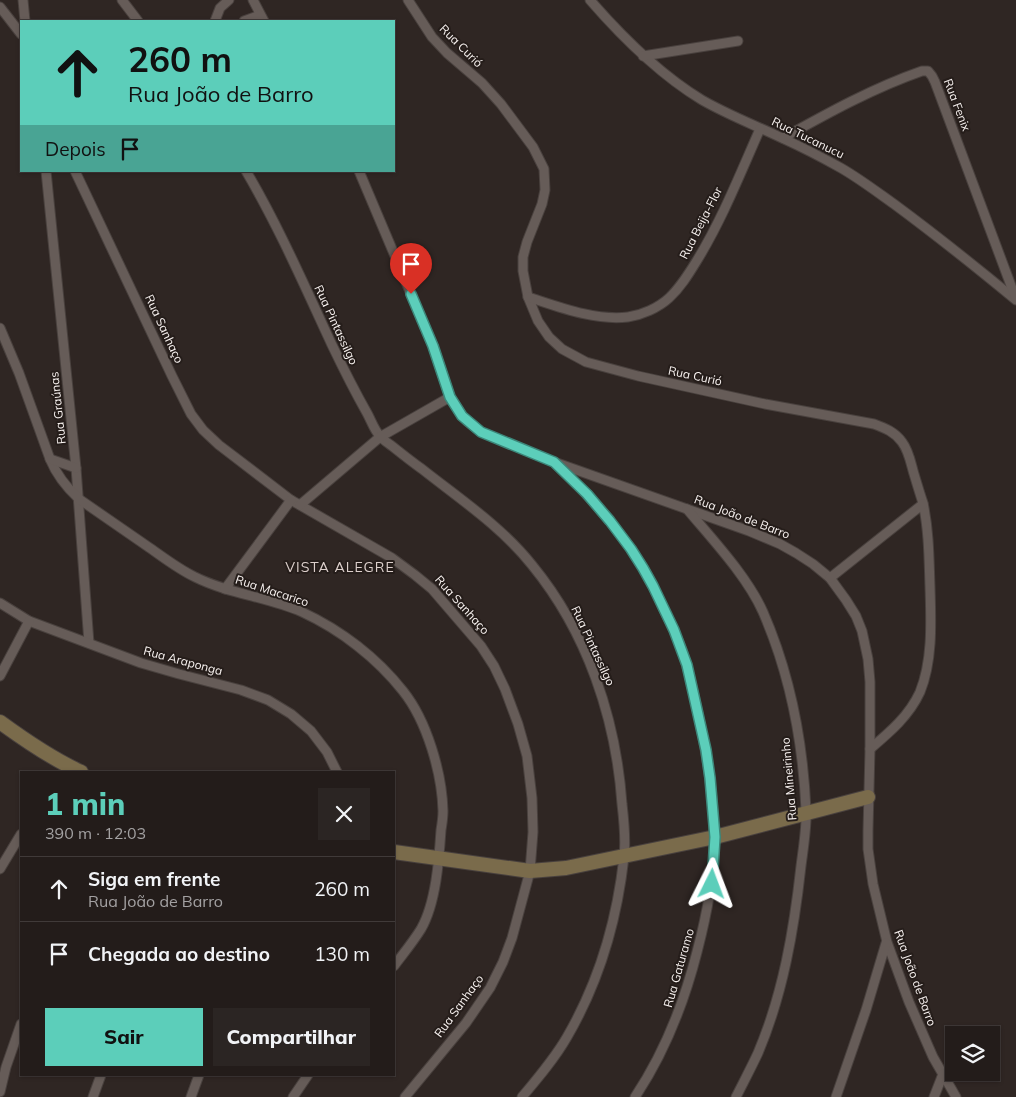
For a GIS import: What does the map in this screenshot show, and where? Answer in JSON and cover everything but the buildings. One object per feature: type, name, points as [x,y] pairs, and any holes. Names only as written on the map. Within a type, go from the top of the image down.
[{"type":"street","points":[[23,0],[25,20]]},
{"type":"street","points":[[122,0],[137,20]]},
{"type":"street","points":[[216,20],[220,8],[228,0]]},
{"type":"street","points":[[253,0],[262,18]]},
{"type":"street","name":"Rua Curió","points":[[408,0],[432,37],[502,104],[533,147],[544,169],[545,190],[542,204],[523,257],[524,271],[528,298],[538,321],[549,337],[562,349],[586,362],[638,376],[765,404],[874,424],[888,430],[904,444],[923,504],[929,557],[929,650],[920,692],[906,716],[896,727],[870,748]]},
{"type":"street","name":"Rua Tucanucu","points":[[590,0],[643,56],[677,84],[704,101],[816,154],[843,169],[953,248],[1016,300]]},
{"type":"street","points":[[0,7],[20,33]]},
{"type":"street","points":[[643,56],[738,41]]},
{"type":"street","name":"Rua Fenix","points":[[783,138],[880,87],[922,71],[928,71],[935,82],[1016,300]]},
{"type":"street","name":"Rua Beija-Flor","points":[[528,298],[577,313],[612,317],[628,317],[649,311],[668,299],[685,280],[706,247],[760,129]]},
{"type":"street","name":"Rua Graúnas","points":[[46,172],[79,499],[88,643]]},
{"type":"street","name":"Rua Sanhaço","points":[[75,172],[191,414],[203,430],[218,445],[291,500],[392,558],[415,574],[432,589],[481,646],[506,689],[527,756],[533,832],[530,871],[512,938],[490,988],[466,1023],[405,1097]]},
{"type":"street","name":"Rua Pintassilgo","points":[[247,172],[291,258],[346,375],[380,437],[490,523],[532,563],[572,624],[591,665],[605,702],[615,740],[621,780],[624,855],[616,904],[608,941],[589,994],[566,1038],[522,1097]]},
{"type":"street","name":"Rua João de Barro","points":[[359,172],[429,338],[450,397],[462,416],[481,432],[554,462],[749,531],[780,544],[813,564],[830,578],[846,600],[856,616],[862,631],[868,659],[870,682],[868,797],[870,867],[886,942],[915,1019],[933,1057],[956,1097]]},
{"type":"street","name":"Rua Macarico","points":[[0,328],[20,373],[56,472],[62,482],[79,499],[196,578],[225,589],[284,605],[302,612],[336,631],[371,657],[404,692],[424,728],[437,770],[443,812],[439,858],[427,916],[417,936],[395,965]]},
{"type":"street","points":[[300,505],[380,437],[450,397]]},
{"type":"street","points":[[50,459],[76,468]]},
{"type":"street","name":"Rua Gaturamo","points":[[554,462],[587,494],[610,521],[647,574],[674,630],[687,665],[706,750],[710,778],[715,837],[708,911],[692,974],[668,1040],[636,1097]]},
{"type":"street","points":[[225,589],[291,500]]},
{"type":"street","points":[[830,578],[923,504]]},
{"type":"street","name":"Rua Mineirinho","points":[[687,509],[728,558],[763,611],[791,693],[800,743],[806,812],[794,921],[780,989],[758,1054],[736,1097]]},
{"type":"street","name":"Rua Araponga","points":[[0,603],[29,621],[141,663],[241,690],[268,700],[291,714],[311,731],[327,752],[336,771]]},
{"type":"street","points":[[0,676],[29,621]]},
{"type":"street","points":[[0,722],[62,768],[76,771]]},
{"type":"street","points":[[395,852],[530,871],[566,868],[715,837],[868,797]]},
{"type":"street","points":[[0,869],[20,836]]},
{"type":"street","points":[[836,1097],[866,1010],[886,942]]},
{"type":"street","points":[[0,1092],[6,1067],[20,1027]]},
{"type":"street","points":[[934,1097],[943,1074]]},
{"type":"street","points":[[93,1097],[101,1076]]},
{"type":"street","points":[[191,1097],[199,1076]]},
{"type":"street","points":[[294,1097],[307,1076]]},
{"type":"district","name":"VISTA ALEGRE","points":[[340,567]]},
{"type":"route","points":[[411,294],[433,346],[450,397],[462,416],[481,432],[554,462],[587,494],[610,521],[631,549],[653,586],[682,649],[706,750],[715,837],[712,884]]}]
